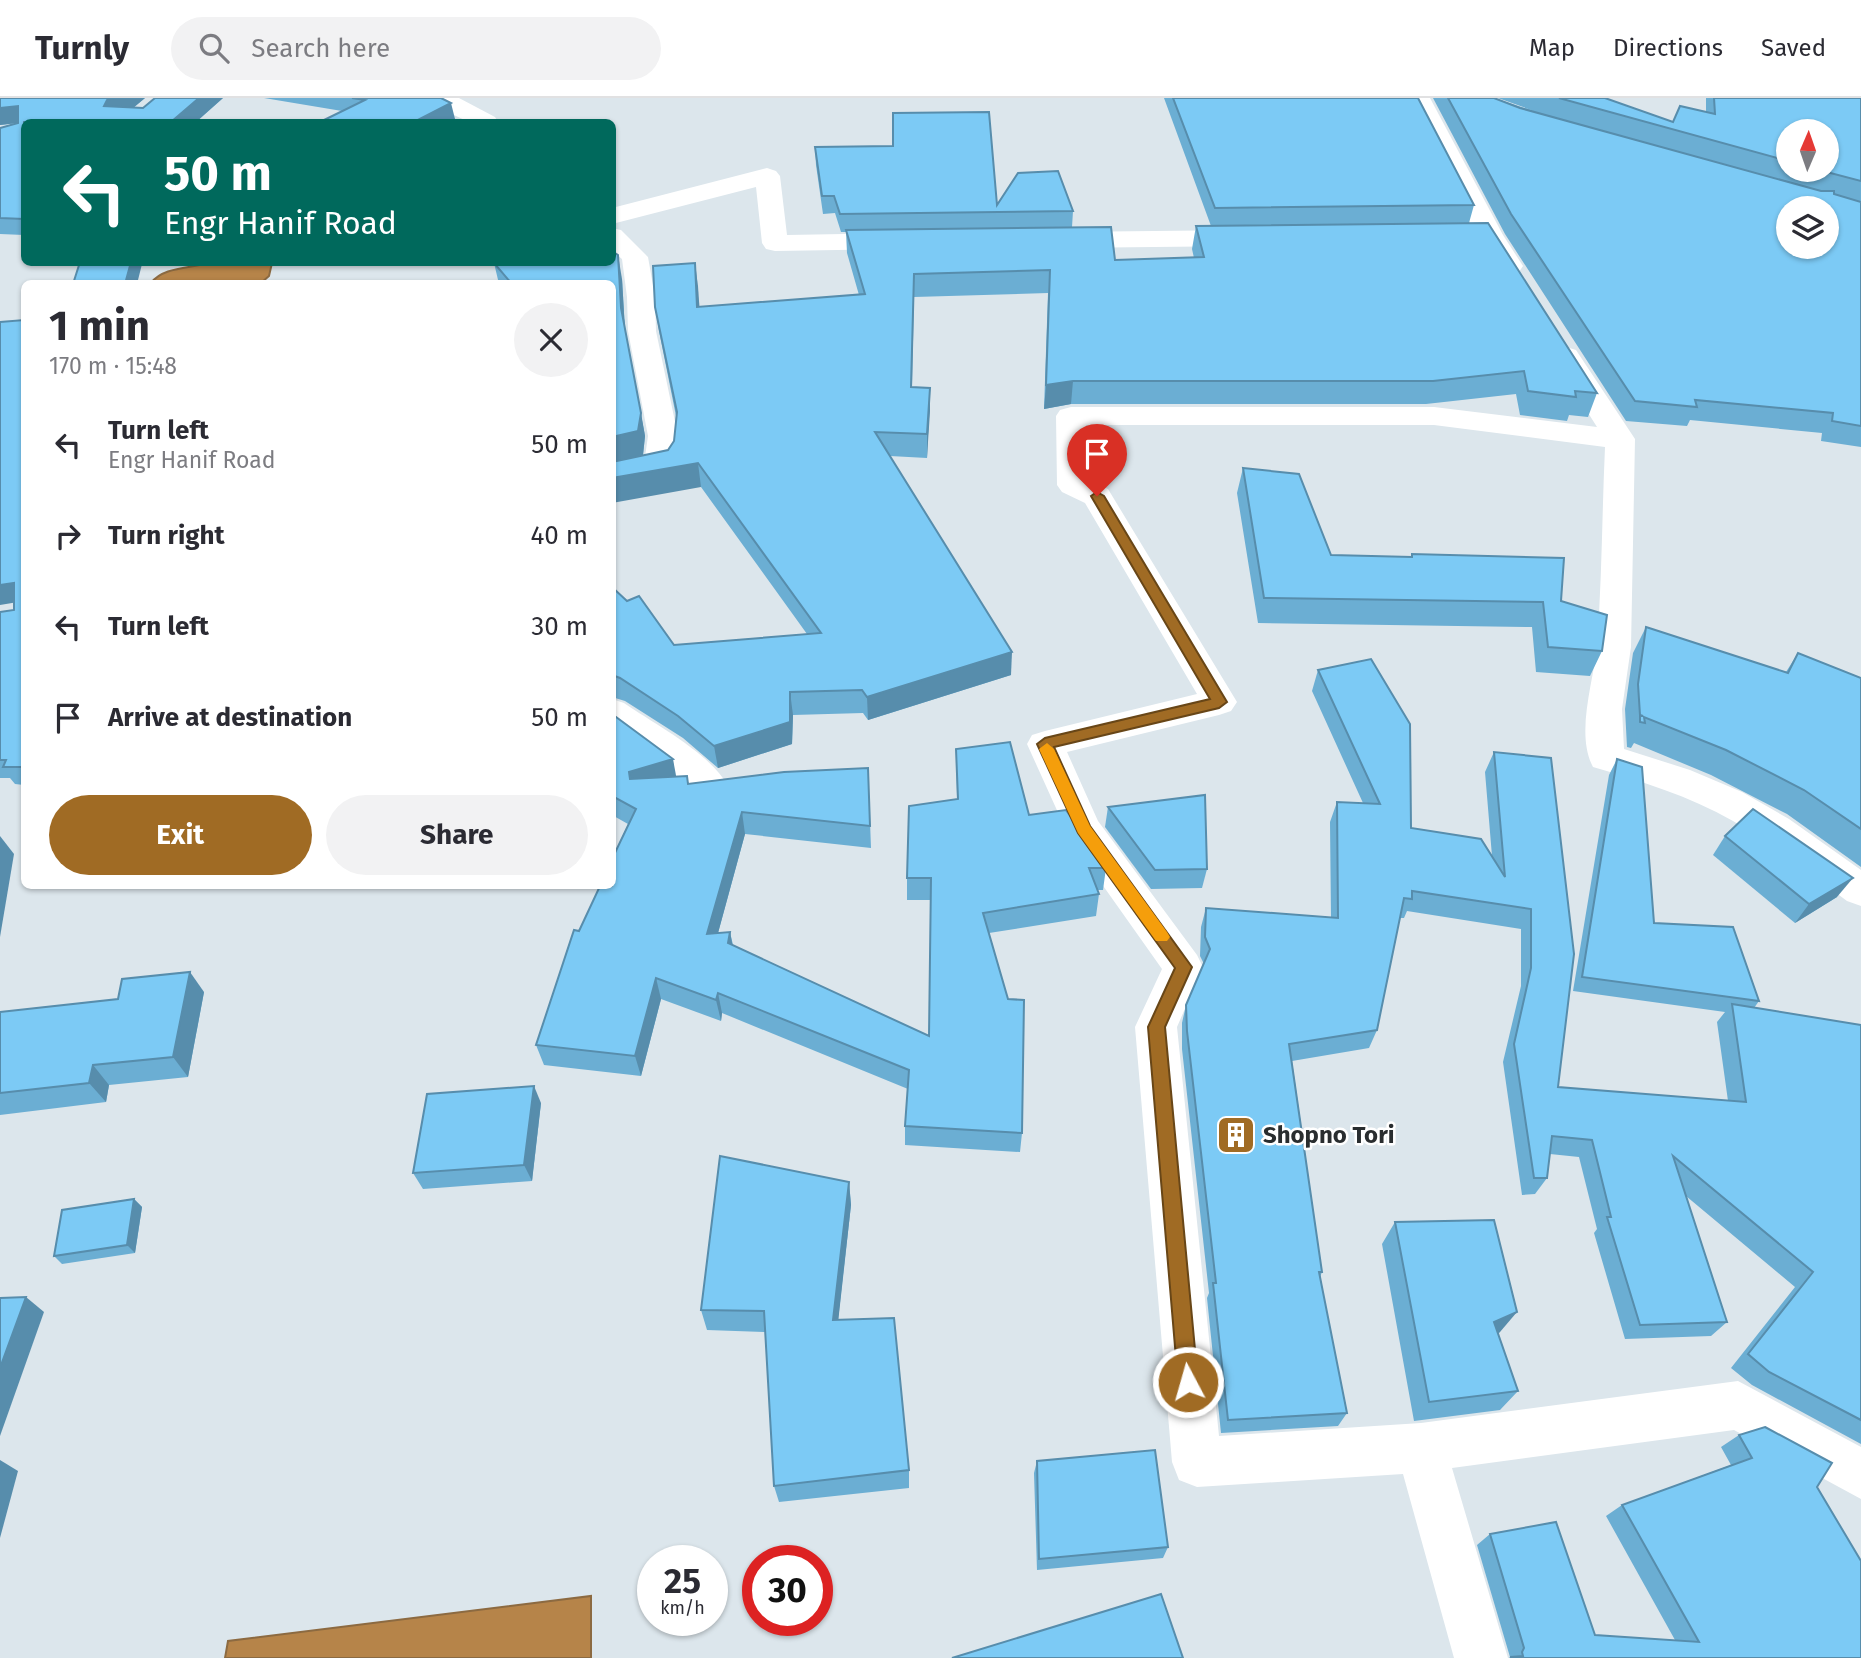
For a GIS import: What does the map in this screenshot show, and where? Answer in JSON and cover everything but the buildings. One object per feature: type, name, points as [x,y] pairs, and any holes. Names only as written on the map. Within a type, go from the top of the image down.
[{"type":"street","points":[[436,98],[456,105],[481,119]]},
{"type":"street","points":[[1418,98],[1476,235],[1527,294]]},
{"type":"street","points":[[616,215],[767,176],[775,243],[926,241]]},
{"type":"street","points":[[1036,240],[1270,237]]},
{"type":"street","points":[[616,240],[635,257],[641,297],[642,331],[663,436],[660,464],[616,473]]},
{"type":"street","points":[[1549,330],[1620,439],[1614,647],[1604,709],[1606,757],[1674,779],[1746,812],[1861,890]]},
{"type":"street","points":[[1620,439],[1434,416],[1071,416],[1073,485],[1097,496],[1219,702],[1045,744],[1083,829],[1183,967],[1156,1027],[1197,1462],[1421,1448],[1738,1405],[1860,1472]]},
{"type":"street","points":[[616,715],[690,767],[710,786]]},
{"type":"street","points":[[1421,1448],[1480,1658]]},
{"type":"shaded area","points":[[193,266],[271,266],[269,276],[264,280],[154,280],[170,271]]},
{"type":"shaded area","points":[[591,1596],[591,1658],[225,1658],[228,1641]]},
{"type":"slow traffic","points":[[1047,749],[1083,829],[1162,937]]},
{"type":"place","name":"Shopno Tori","points":[[1236,1135]]},
{"type":"route","points":[[1097,496],[1219,702],[1045,744],[1083,829],[1183,967],[1156,1027],[1188,1382]]}]
